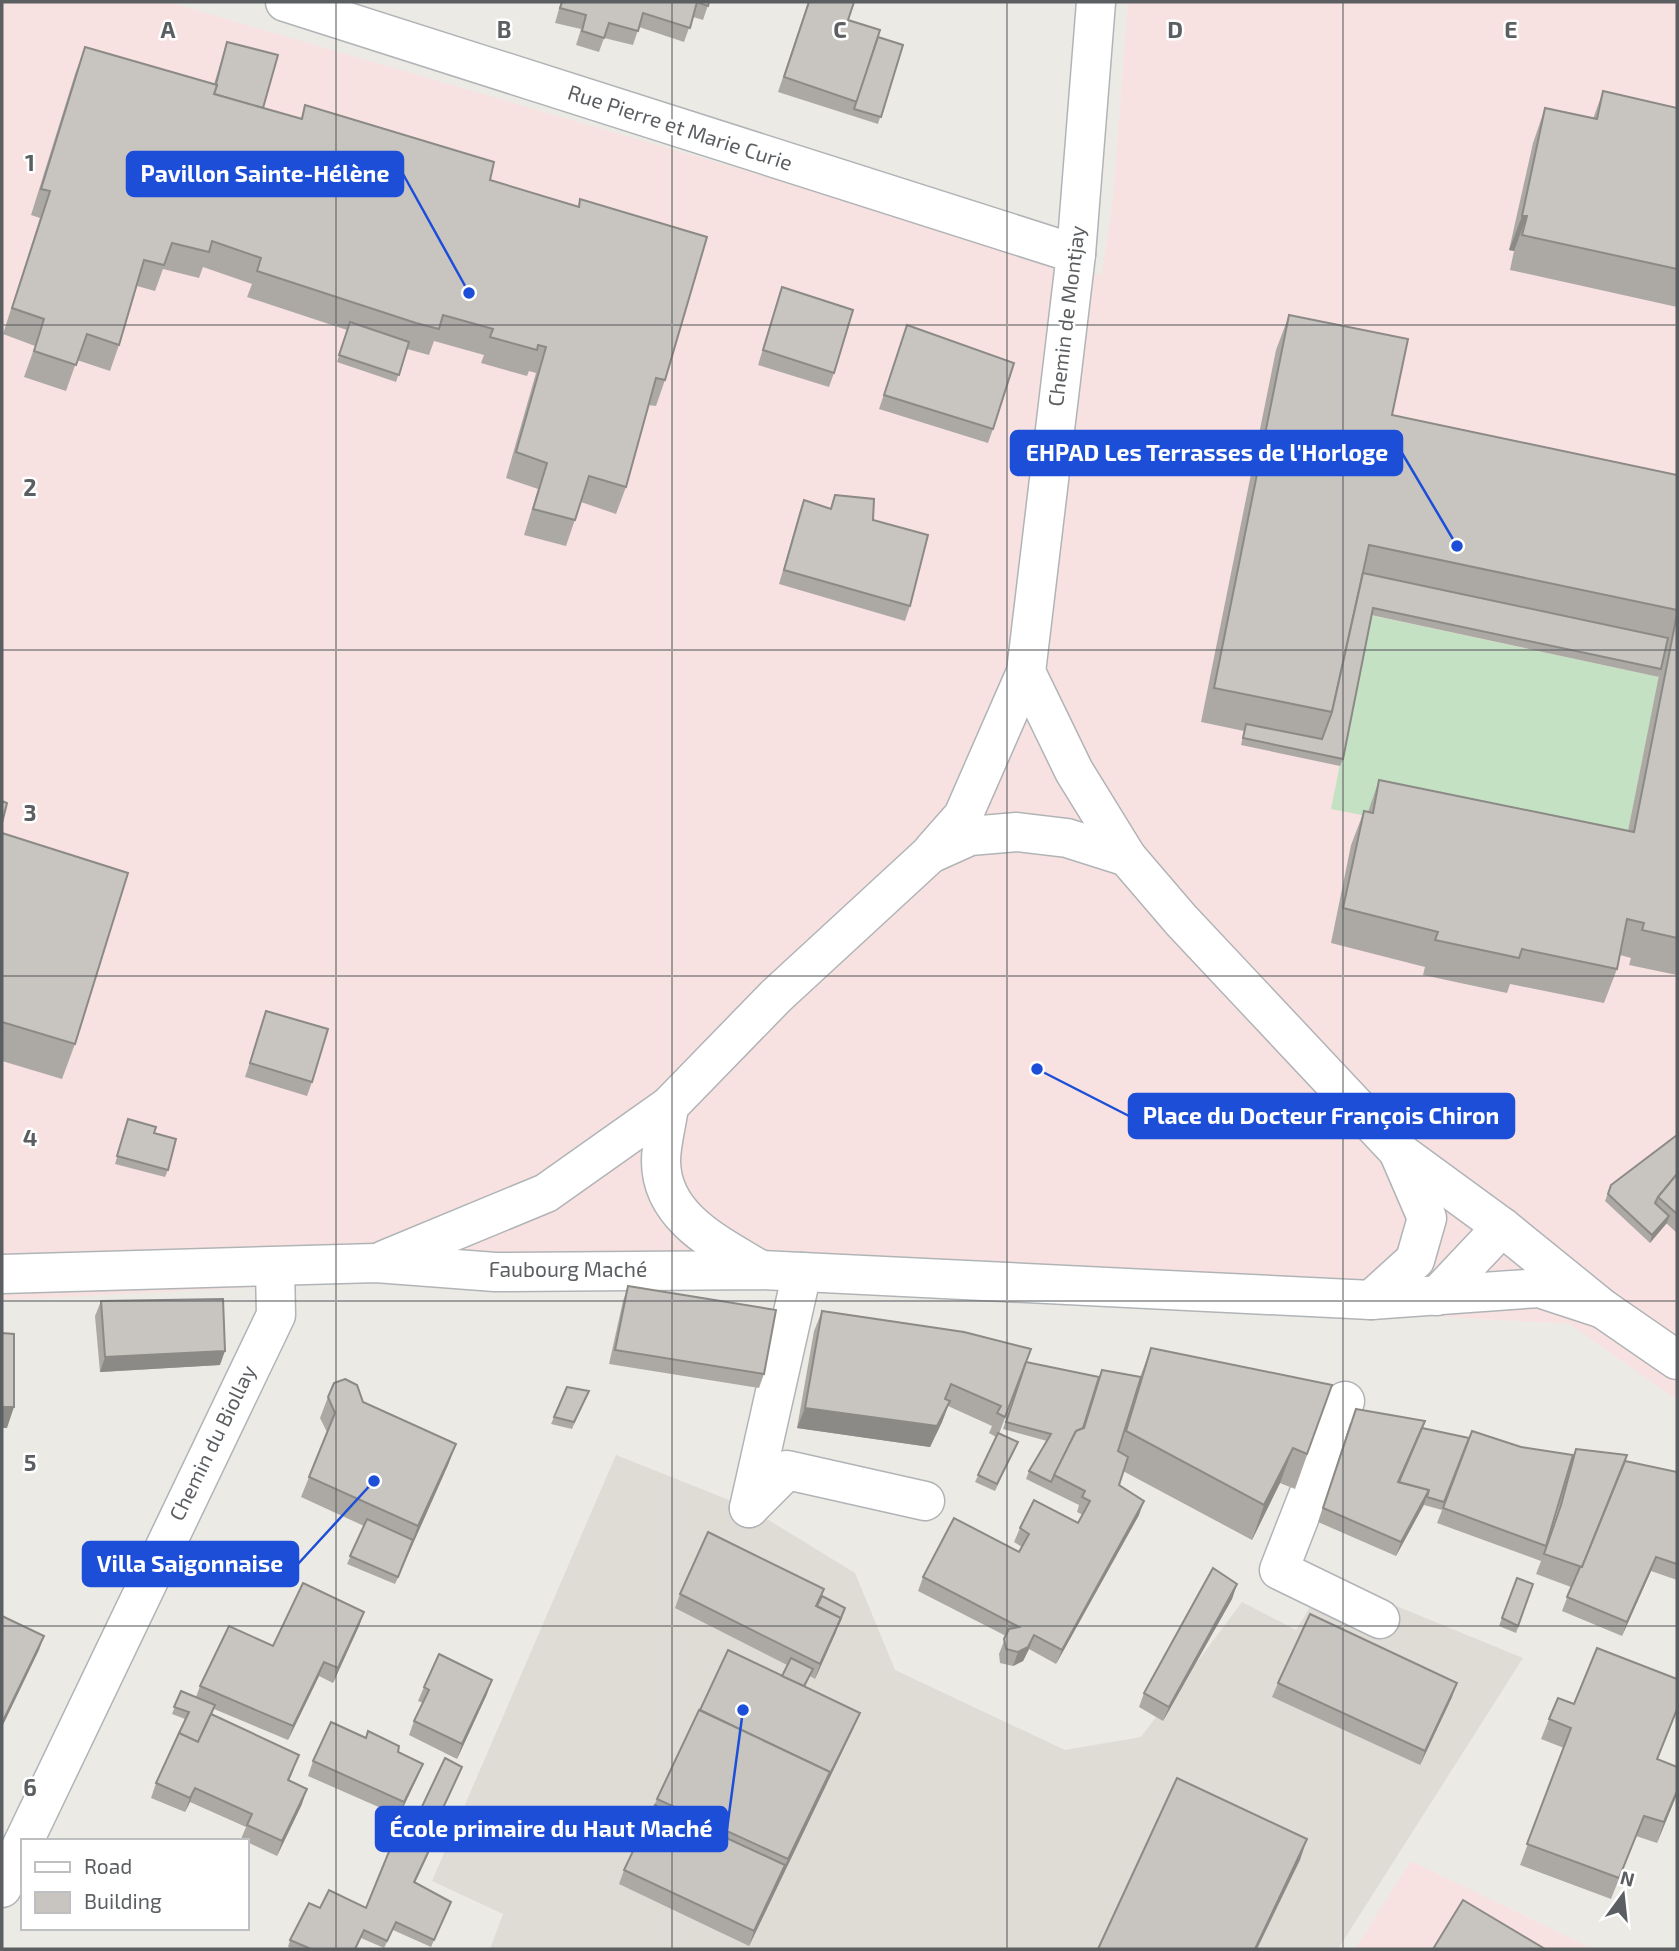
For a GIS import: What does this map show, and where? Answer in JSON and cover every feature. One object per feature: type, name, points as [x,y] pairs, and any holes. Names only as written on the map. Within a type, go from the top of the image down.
[{"type":"street","name":"Rue Pierre et Marie Curie","points":[[285,2],[1076,254]]},
{"type":"street","name":"Chemin de Montjay","points":[[930,854],[963,816],[1026,672],[1076,254],[1096,2]]},
{"type":"street","points":[[1026,672],[1068,760],[1097,811],[1128,857],[1181,920],[1398,1151],[1502,1227],[1603,1309],[1677,1360]]},
{"type":"street","points":[[930,854],[970,836],[1017,832],[1067,838],[1128,857]]},
{"type":"street","name":"Faubourg Maché","points":[[376,1263],[546,1194],[669,1107],[776,996],[930,854]]},
{"type":"street","points":[[669,1107],[661,1162],[668,1195],[686,1221],[710,1240],[761,1270]]},
{"type":"street","points":[[1371,1300],[1415,1260],[1427,1218],[1398,1151]]},
{"type":"street","points":[[1437,1296],[1502,1227]]},
{"type":"street","name":"Faubourg Maché","points":[[2,1274],[376,1263],[495,1272],[761,1270],[1371,1300],[1437,1296]]},
{"type":"street","name":"Chemin du Biollay","points":[[24,1839],[275,1315],[275,1268]]},
{"type":"street","points":[[803,1272],[749,1508],[787,1470],[925,1501]]},
{"type":"street","points":[[1437,1296],[1539,1288],[1603,1309]]},
{"type":"street","points":[[1345,1401],[1279,1570],[1380,1619]]},
{"type":"street","name":"Chemin du Biollay","points":[[2,1888],[21,1846]]},
{"type":"shaded area","points":[[2,2],[168,2],[1102,275],[1113,200],[1128,2],[1677,2],[1677,1400],[1570,1324],[496,1263],[340,1283],[2,1300]]},
{"type":"shaded area","points":[[616,1455],[749,1508],[855,1573],[895,1670],[1065,1750],[1141,1737],[1242,1602],[1296,1630],[1328,1578],[1523,1658],[1338,1949],[490,1949],[503,1914],[432,1881]]},
{"type":"shaded area","points":[[1411,1861],[1593,1949],[1355,1949]]},
{"type":"green space","points":[[1370,615],[1659,677],[1621,866],[1331,809]]},
{"type":"building","points":[[562,2],[697,2],[690,28],[643,13],[638,31],[609,23],[604,38],[582,31],[586,15],[560,8]]},
{"type":"building","points":[[809,2],[854,2],[848,20],[880,30],[857,102],[784,77]]},
{"type":"building","points":[[878,37],[903,45],[881,117],[854,109]]},
{"type":"building","points":[[227,42],[278,55],[263,108],[214,94]]},
{"type":"building","points":[[85,47],[217,85],[214,94],[302,119],[305,105],[494,162],[490,180],[579,207],[580,199],[707,237],[665,380],[656,378],[626,487],[589,476],[575,520],[533,509],[547,463],[516,452],[546,347],[538,345],[537,350],[490,337],[493,329],[443,315],[439,329],[416,323],[257,271],[261,258],[212,241],[209,252],[172,243],[164,265],[144,260],[119,345],[87,334],[76,365],[34,351],[44,319],[12,308],[50,191],[41,189]]},
{"type":"building","points":[[1603,91],[1677,108],[1677,269],[1522,235],[1527,216],[1522,216],[1545,108],[1597,119]]},
{"type":"building","points":[[782,287],[853,310],[834,373],[763,350]]},
{"type":"building","points":[[1289,315],[1408,339],[1392,415],[1677,475],[1677,610],[1369,545],[1332,712],[1214,688]]},
{"type":"building","points":[[350,322],[409,342],[399,375],[339,355]]},
{"type":"building","points":[[907,325],[1014,363],[993,429],[884,395]]},
{"type":"building","points":[[835,495],[874,499],[873,520],[928,535],[910,606],[784,570],[804,500],[831,509]]},
{"type":"building","points":[[1363,573],[1668,638],[1661,669],[1373,608],[1343,759],[1243,738],[1246,724],[1322,739],[1332,712]]},
{"type":"building","points":[[1677,614],[1677,938],[1642,930],[1644,923],[1627,919],[1617,969],[1522,949],[1519,958],[1435,940],[1438,932],[1343,908],[1364,811],[1373,813],[1379,780],[1634,832]]},
{"type":"building","points":[[2,801],[7,803],[2,823]]},
{"type":"building","points":[[2,833],[128,873],[75,1044],[2,1022]]},
{"type":"building","points":[[266,1011],[328,1029],[312,1082],[250,1063]]},
{"type":"building","points":[[128,1119],[156,1127],[154,1133],[176,1139],[168,1170],[117,1156]]},
{"type":"building","points":[[1677,1135],[1677,1174],[1655,1203],[1669,1216],[1652,1235],[1608,1194],[1611,1185]]},
{"type":"building","points":[[1677,1174],[1677,1214],[1658,1197]]},
{"type":"building","points":[[628,1286],[776,1310],[764,1374],[615,1350]]},
{"type":"building","points":[[223,1299],[225,1351],[105,1357],[101,1301]]},
{"type":"building","points":[[822,1311],[964,1332],[1031,1349],[1005,1417],[997,1413],[1001,1406],[951,1384],[945,1399],[950,1401],[937,1426],[805,1408]]},
{"type":"building","points":[[2,1333],[14,1334],[14,1407],[2,1407]]},
{"type":"building","points":[[1151,1348],[1332,1385],[1307,1454],[1293,1448],[1264,1505],[1126,1431]]},
{"type":"building","points":[[1026,1362],[1099,1377],[1083,1428],[1076,1431],[1051,1482],[1029,1471],[1051,1434],[1006,1422]]},
{"type":"building","points":[[1102,1370],[1141,1377],[1118,1451],[1128,1457],[1119,1485],[1144,1501],[1062,1650],[1034,1635],[1028,1647],[1018,1652],[1006,1649],[1004,1639],[1009,1629],[1019,1627],[923,1577],[954,1518],[1019,1552],[1029,1534],[1020,1528],[1034,1500],[1078,1523],[1090,1501],[1082,1497],[1085,1491],[1054,1475],[1076,1431],[1084,1428]]},
{"type":"building","points":[[345,1379],[357,1385],[363,1402],[456,1444],[418,1526],[309,1477],[335,1413],[328,1397],[334,1383]]},
{"type":"building","points":[[567,1387],[589,1391],[574,1422],[554,1417]]},
{"type":"building","points":[[1356,1409],[1425,1421],[1398,1482],[1429,1490],[1401,1542],[1323,1508]]},
{"type":"building","points":[[1422,1428],[1469,1438],[1444,1502],[1427,1497],[1429,1490],[1399,1482]]},
{"type":"building","points":[[1472,1431],[1521,1447],[1573,1455],[1546,1546],[1443,1508]]},
{"type":"building","points":[[998,1433],[1018,1442],[997,1484],[978,1475]]},
{"type":"building","points":[[1576,1449],[1627,1455],[1582,1567],[1544,1554]]},
{"type":"building","points":[[1625,1461],[1677,1472],[1677,1564],[1656,1557],[1627,1622],[1567,1597]]},
{"type":"building","points":[[367,1519],[413,1540],[398,1577],[350,1556]]},
{"type":"building","points":[[708,1532],[824,1589],[816,1606],[841,1618],[820,1664],[680,1594]]},
{"type":"building","points":[[1213,1568],[1237,1584],[1169,1707],[1144,1693]]},
{"type":"building","points":[[1517,1578],[1533,1584],[1518,1626],[1502,1618]]},
{"type":"building","points":[[303,1583],[364,1612],[338,1668],[324,1662],[293,1726],[200,1686],[229,1626],[273,1646]]},
{"type":"building","points":[[822,1596],[845,1608],[841,1618],[817,1606]]},
{"type":"building","points":[[1310,1614],[1457,1683],[1425,1751],[1278,1683]]},
{"type":"building","points":[[2,1616],[44,1636],[2,1723]]},
{"type":"building","points":[[1597,1648],[1677,1679],[1677,1709],[1657,1759],[1677,1767],[1677,1791],[1664,1822],[1644,1816],[1619,1878],[1527,1844],[1571,1728],[1549,1719],[1558,1698],[1574,1704]]},
{"type":"building","points":[[728,1650],[860,1713],[828,1778],[830,1772],[700,1710]]},
{"type":"building","points":[[439,1654],[492,1680],[462,1744],[414,1721],[429,1690],[424,1687]]},
{"type":"building","points":[[791,1658],[813,1669],[804,1686],[782,1676]]},
{"type":"building","points":[[181,1691],[215,1705],[198,1742],[179,1733],[189,1712],[174,1707]]},
{"type":"building","points":[[699,1710],[830,1772],[788,1859],[657,1799]]},
{"type":"building","points":[[211,1714],[299,1755],[288,1780],[307,1789],[282,1841],[247,1825],[252,1814],[195,1788],[190,1798],[156,1783],[179,1733],[198,1742]]},
{"type":"building","points":[[331,1722],[366,1738],[368,1731],[399,1746],[398,1752],[423,1764],[404,1802],[313,1761]]},
{"type":"building","points":[[445,1758],[462,1767],[436,1823],[418,1815]]},
{"type":"building","points":[[1177,1778],[1307,1839],[1255,1949],[1098,1949]]},
{"type":"building","points":[[655,1805],[785,1865],[754,1931],[624,1870]]},
{"type":"building","points":[[397,1832],[431,1846],[414,1882],[451,1902],[434,1940],[396,1922],[387,1941],[364,1930],[355,1949],[311,1949],[290,1940],[309,1903],[320,1908],[329,1890],[366,1908]]},
{"type":"building","points":[[1463,1900],[1545,1949],[1433,1949]]},
{"type":"place","name":"Pavillon Sainte-Hélène","points":[[469,293]]},
{"type":"place","name":"EHPAD Les Terrasses de l'Horloge","points":[[1457,546]]},
{"type":"place","name":"Place du Docteur François Chiron","points":[[1037,1069]]},
{"type":"place","name":"Villa Saigonnaise","points":[[374,1481]]},
{"type":"place","name":"École primaire du Haut Maché","points":[[743,1710]]}]
